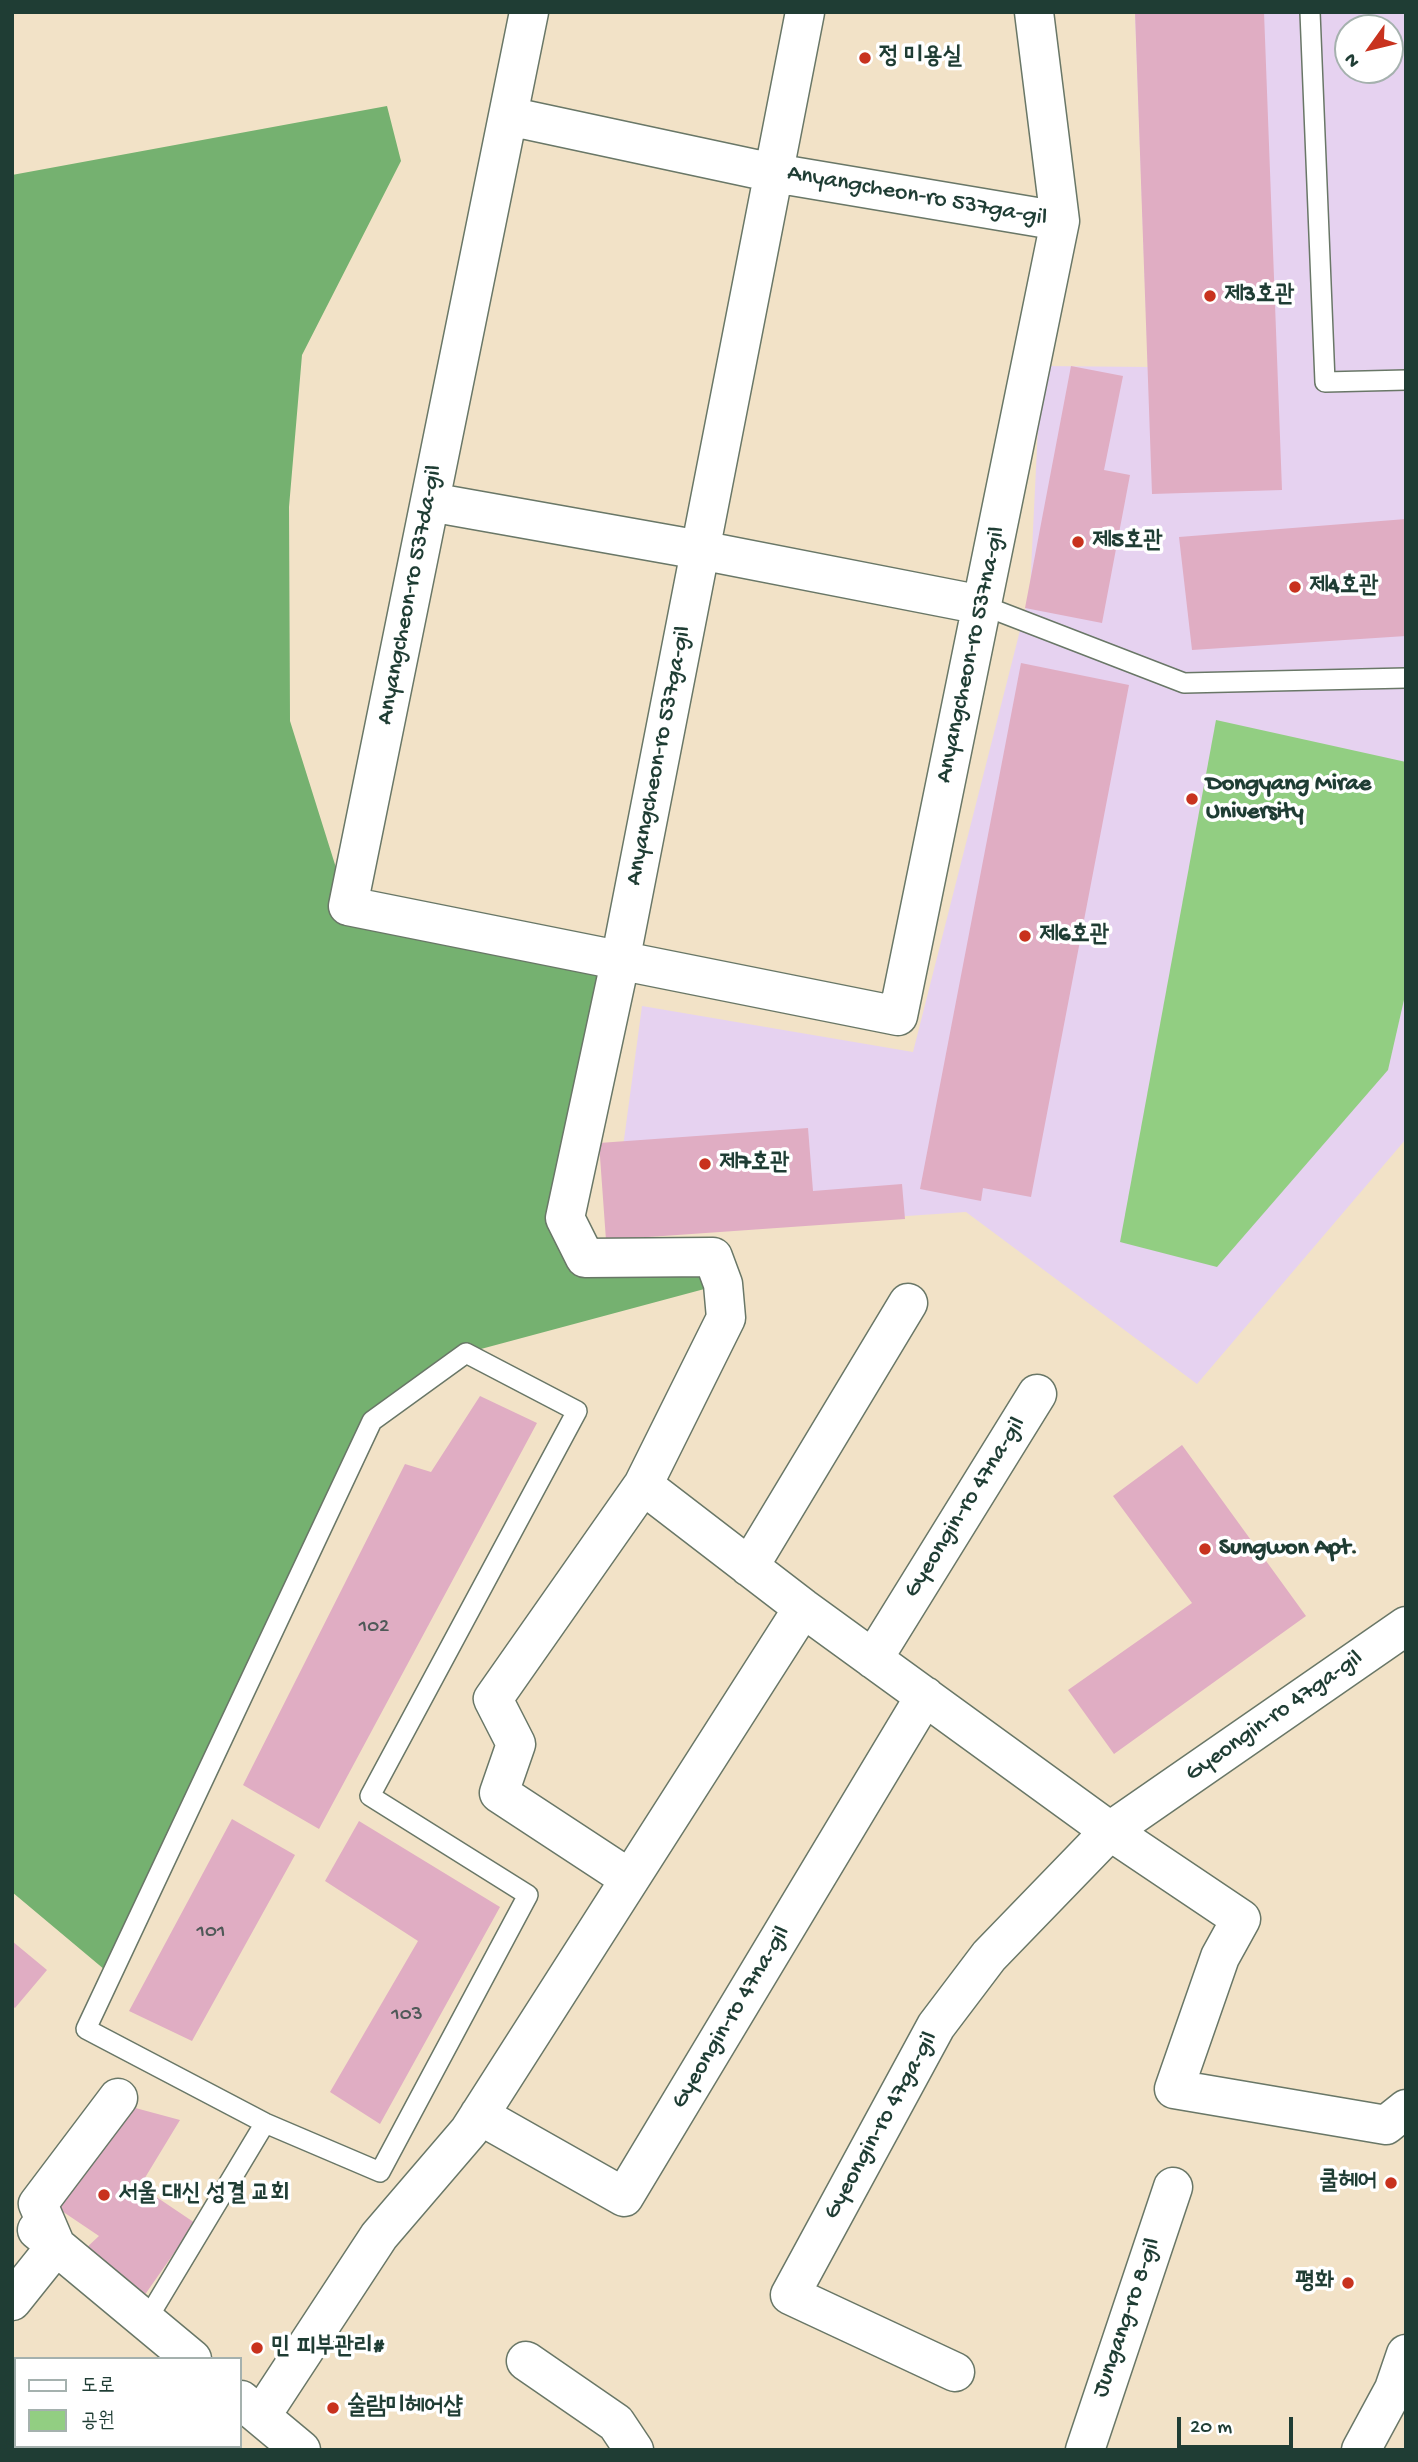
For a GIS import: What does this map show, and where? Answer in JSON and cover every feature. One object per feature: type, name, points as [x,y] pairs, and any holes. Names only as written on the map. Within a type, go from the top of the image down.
[{"type":"street","name":"Anyangcheon-ro 537da-gil","points":[[529,12],[348,906],[620,962]]},
{"type":"street","name":"Anyangcheon-ro 537ga-gil","points":[[643,1485],[726,1318],[723,1284],[713,1257],[585,1258],[565,1218],[620,962],[805,12]]},
{"type":"street","name":"Anyangcheon-ro 537na-gil","points":[[620,962],[898,1016],[1060,221],[1034,12]]},
{"type":"street","name":"Anyangcheon-ro 537ga-gil","points":[[508,117],[774,173],[1060,221]]},
{"type":"street","points":[[430,502],[700,550],[982,605]]},
{"type":"street","points":[[749,1567],[908,1303]]},
{"type":"street","name":"Gyeongin-ro 47na-gil","points":[[873,1659],[1037,1394]]},
{"type":"street","points":[[630,1879],[499,1793],[516,1744],[493,1699],[643,1485],[873,1659],[1110,1831],[1241,1919],[1220,1957],[1174,2089],[1387,2125],[1406,2109]]},
{"type":"street","points":[[301,2450],[250,2407],[379,2236],[469,2131],[803,1608]]},
{"type":"street","name":"Gyeongin-ro 47ga-gil","points":[[955,2372],[790,2295],[936,2026],[989,1956],[1110,1831],[1406,1626]]},
{"type":"street","name":"Gyeongin-ro 47na-gil","points":[[480,2115],[624,2197],[925,1696]]},
{"type":"street","points":[[56,2246],[38,2204],[118,2098]]},
{"type":"street","name":"Jungang-ro 8-gil","points":[[1085,2450],[1172,2187]]},
{"type":"street","points":[[12,2210],[190,2357]]},
{"type":"street","points":[[12,2301],[56,2246]]},
{"type":"street","points":[[1361,2450],[1394,2389],[1406,2354]]},
{"type":"street","points":[[526,2361],[617,2441]]},
{"type":"lane","points":[[1310,12],[1325,382],[1406,380]]},
{"type":"lane","points":[[982,605],[1184,683],[1406,678]]},
{"type":"lane","points":[[466,1353],[577,1411],[370,1796],[528,1895],[380,2172],[265,2123],[86,2029],[372,1421],[466,1353]]},
{"type":"lane","points":[[146,2321],[265,2123]]},
{"type":"shaded area","name":"Dongyang Mirae University","points":[[1135,12],[1406,12],[1406,1139],[1197,1384],[966,1212],[611,1236],[642,1006],[913,1052],[1030,591],[1041,366],[1148,367]]},
{"type":"green space","points":[[387,106],[401,161],[302,355],[289,507],[290,721],[348,906],[620,962],[565,1218],[585,1258],[713,1257],[723,1284],[466,1353],[372,1421],[111,1975],[12,1892],[12,175]]},
{"type":"green space","points":[[1216,720],[1406,762],[1406,991],[1388,1070],[1217,1267],[1120,1242]]},
{"type":"building","name":"제3호관","points":[[1135,12],[1264,12],[1282,490],[1152,494]]},
{"type":"building","name":"제5호관","points":[[1071,366],[1123,376],[1104,470],[1130,475],[1102,623],[1025,608]]},
{"type":"building","name":"제4호관","points":[[1406,519],[1406,636],[1192,650],[1179,537]]},
{"type":"building","name":"제6호관","points":[[1021,663],[1129,685],[1031,1197],[983,1188],[981,1201],[920,1189]]},
{"type":"building","name":"제7호관","points":[[808,1128],[813,1191],[902,1184],[905,1219],[606,1240],[599,1143]]},
{"type":"building","points":[[480,1396],[537,1423],[319,1829],[243,1785],[405,1464],[431,1472]]},
{"type":"building","name":"Sungwon Apt.","points":[[1182,1445],[1306,1616],[1114,1754],[1068,1690],[1192,1603],[1113,1496]]},
{"type":"building","points":[[232,1819],[295,1855],[192,2041],[129,2011]]},
{"type":"building","points":[[359,1821],[500,1907],[380,2124],[330,2092],[418,1941],[325,1881]]},
{"type":"building","points":[[12,1941],[47,1970],[15,2008],[12,2006]]},
{"type":"building","name":"서울 대신 성결 교회","points":[[128,2106],[180,2120],[140,2186],[195,2223],[144,2296],[85,2249],[99,2236],[50,2203]]},
{"type":"place","name":"정 미용실","points":[[865,58]]},
{"type":"place","name":"제3호관","points":[[1210,296]]},
{"type":"place","name":"제5호관","points":[[1078,542]]},
{"type":"place","name":"제4호관","points":[[1295,587]]},
{"type":"place","name":"Dongyang Mirae University","points":[[1192,799]]},
{"type":"place","name":"제6호관","points":[[1025,936]]},
{"type":"place","name":"제7호관","points":[[705,1164]]},
{"type":"place","name":"Sungwon Apt.","points":[[1205,1549]]},
{"type":"place","name":"쿨헤어","points":[[1391,2183]]},
{"type":"place","name":"서울 대신 성결 교회","points":[[104,2195]]},
{"type":"place","name":"평화","points":[[1348,2283]]},
{"type":"place","name":"민 피부관리#","points":[[257,2348]]},
{"type":"place","name":"술람미헤어샵","points":[[333,2408]]}]
